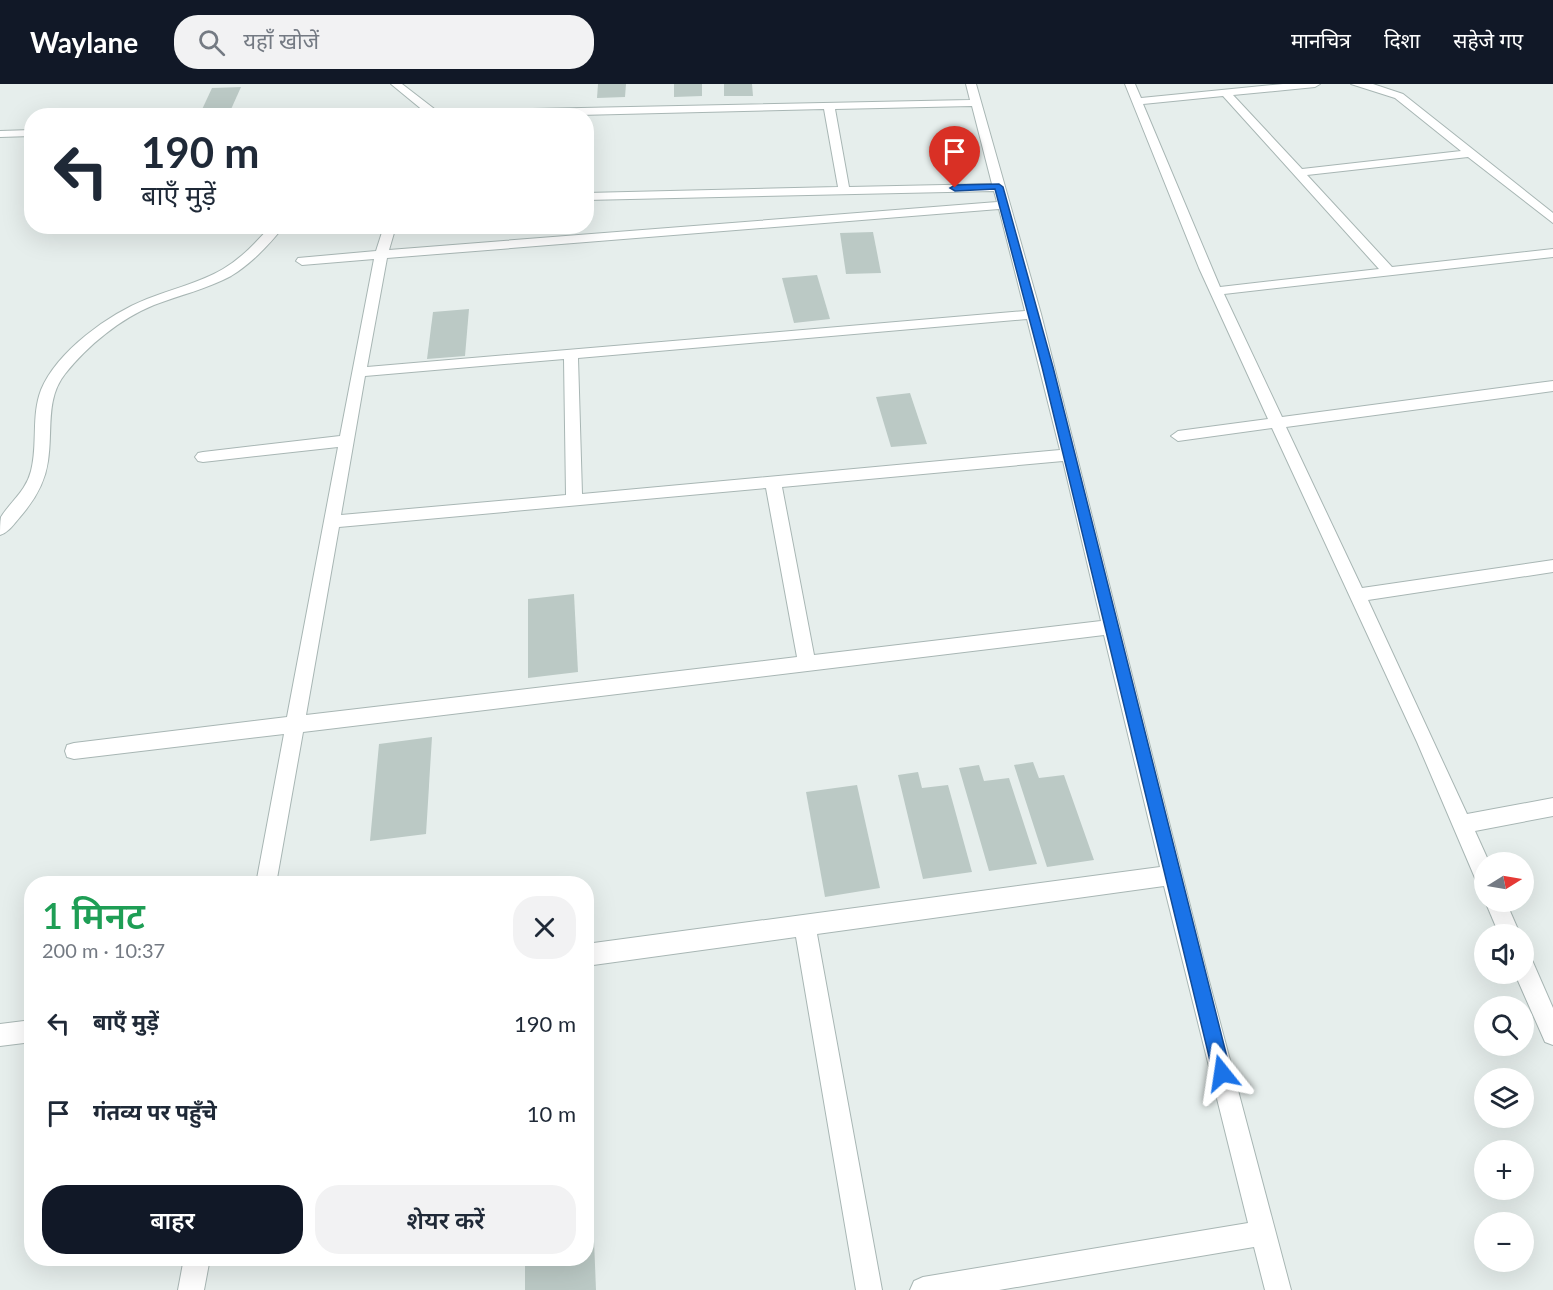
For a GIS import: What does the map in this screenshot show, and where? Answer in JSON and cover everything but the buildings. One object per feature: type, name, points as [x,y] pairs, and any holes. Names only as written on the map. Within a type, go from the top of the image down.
[{"type":"street","points":[[396,84],[426,108]]},
{"type":"street","points":[[971,84],[1034,314],[1172,875],[1278,1290]]},
{"type":"street","points":[[1130,84],[1216,291],[1358,595],[1474,853]]},
{"type":"street","points":[[1137,101],[1315,84]]},
{"type":"street","points":[[1356,84],[1399,96],[1553,219]]},
{"type":"street","points":[[1225,92],[1388,271]]},
{"type":"street","points":[[594,111],[976,103]]},
{"type":"street","points":[[829,106],[844,191]]},
{"type":"street","points":[[0,134],[24,133]]},
{"type":"street","points":[[1299,173],[1470,153]]},
{"type":"street","points":[[594,197],[999,187]]},
{"type":"street","points":[[302,261],[1004,205]]},
{"type":"street","points":[[0,529],[20,508],[31,492],[38,472],[44,403],[48,384],[61,369],[118,319],[138,307],[208,282],[228,272],[244,261],[270,234]]},
{"type":"street","points":[[267,876],[358,372],[381,255],[388,234]]},
{"type":"street","points":[[1216,291],[1553,253]]},
{"type":"street","points":[[358,372],[1034,314]]},
{"type":"street","points":[[571,354],[574,500]]},
{"type":"street","points":[[1178,436],[1553,386]]},
{"type":"street","points":[[203,457],[346,441]]},
{"type":"street","points":[[332,522],[1069,455]]},
{"type":"street","points":[[773,482],[807,663]]},
{"type":"street","points":[[1358,595],[1553,566]]},
{"type":"street","points":[[74,751],[1111,627]]},
{"type":"street","points":[[1461,824],[1553,807]]},
{"type":"street","points":[[594,954],[1172,875]]},
{"type":"street","points":[[805,925],[869,1290]]},
{"type":"street","points":[[1531,984],[1553,1034]]},
{"type":"street","points":[[0,1035],[24,1032]]},
{"type":"street","points":[[923,1290],[1263,1233]]},
{"type":"street","points":[[191,1290],[196,1266]]},
{"type":"route","points":[[955,188],[999,187],[1034,314],[1222,1073]]}]
